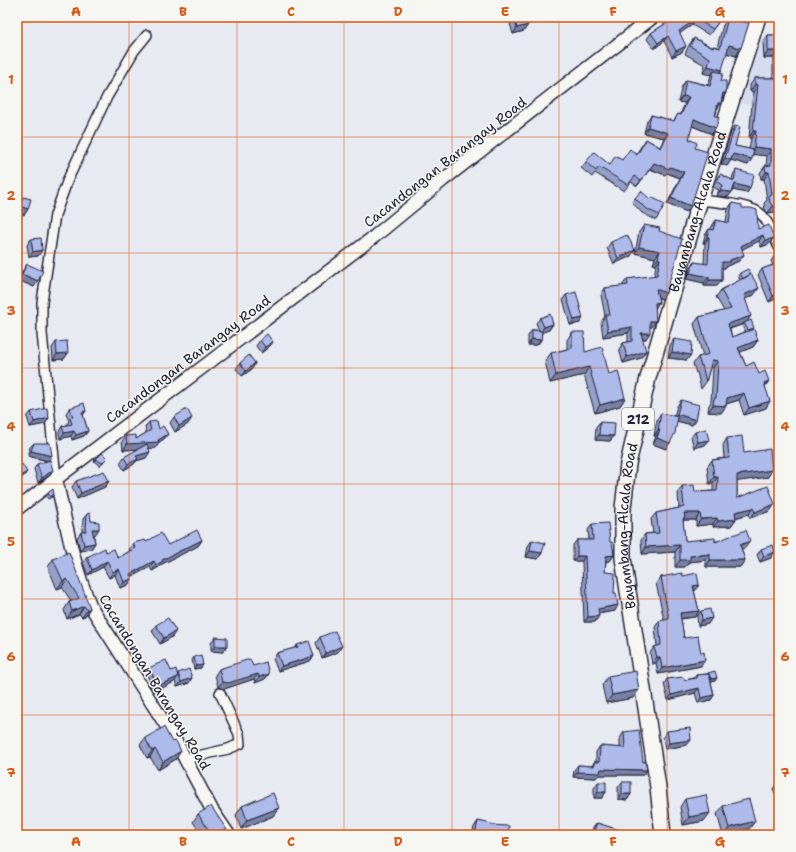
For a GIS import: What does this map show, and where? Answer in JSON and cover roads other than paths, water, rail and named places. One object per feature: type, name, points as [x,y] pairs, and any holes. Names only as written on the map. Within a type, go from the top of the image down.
[{"type":"main road","name":"Bayambang-Alcala Road","points":[[663,835],[658,787],[623,558],[623,508],[628,464],[639,414],[700,200],[758,17]]},
{"type":"street","name":"Cacandongan Barangay Road","points":[[229,835],[212,810],[174,738],[91,607],[81,585],[56,479],[375,236],[443,180],[653,17]]},
{"type":"street","points":[[17,509],[56,479],[42,333],[42,302],[55,215],[68,179],[107,97],[134,51],[147,35]]},
{"type":"street","points":[[700,200],[747,208],[759,212],[765,220],[779,247]]},
{"type":"street","points":[[186,759],[228,749],[240,744],[239,734],[220,693]]}]
